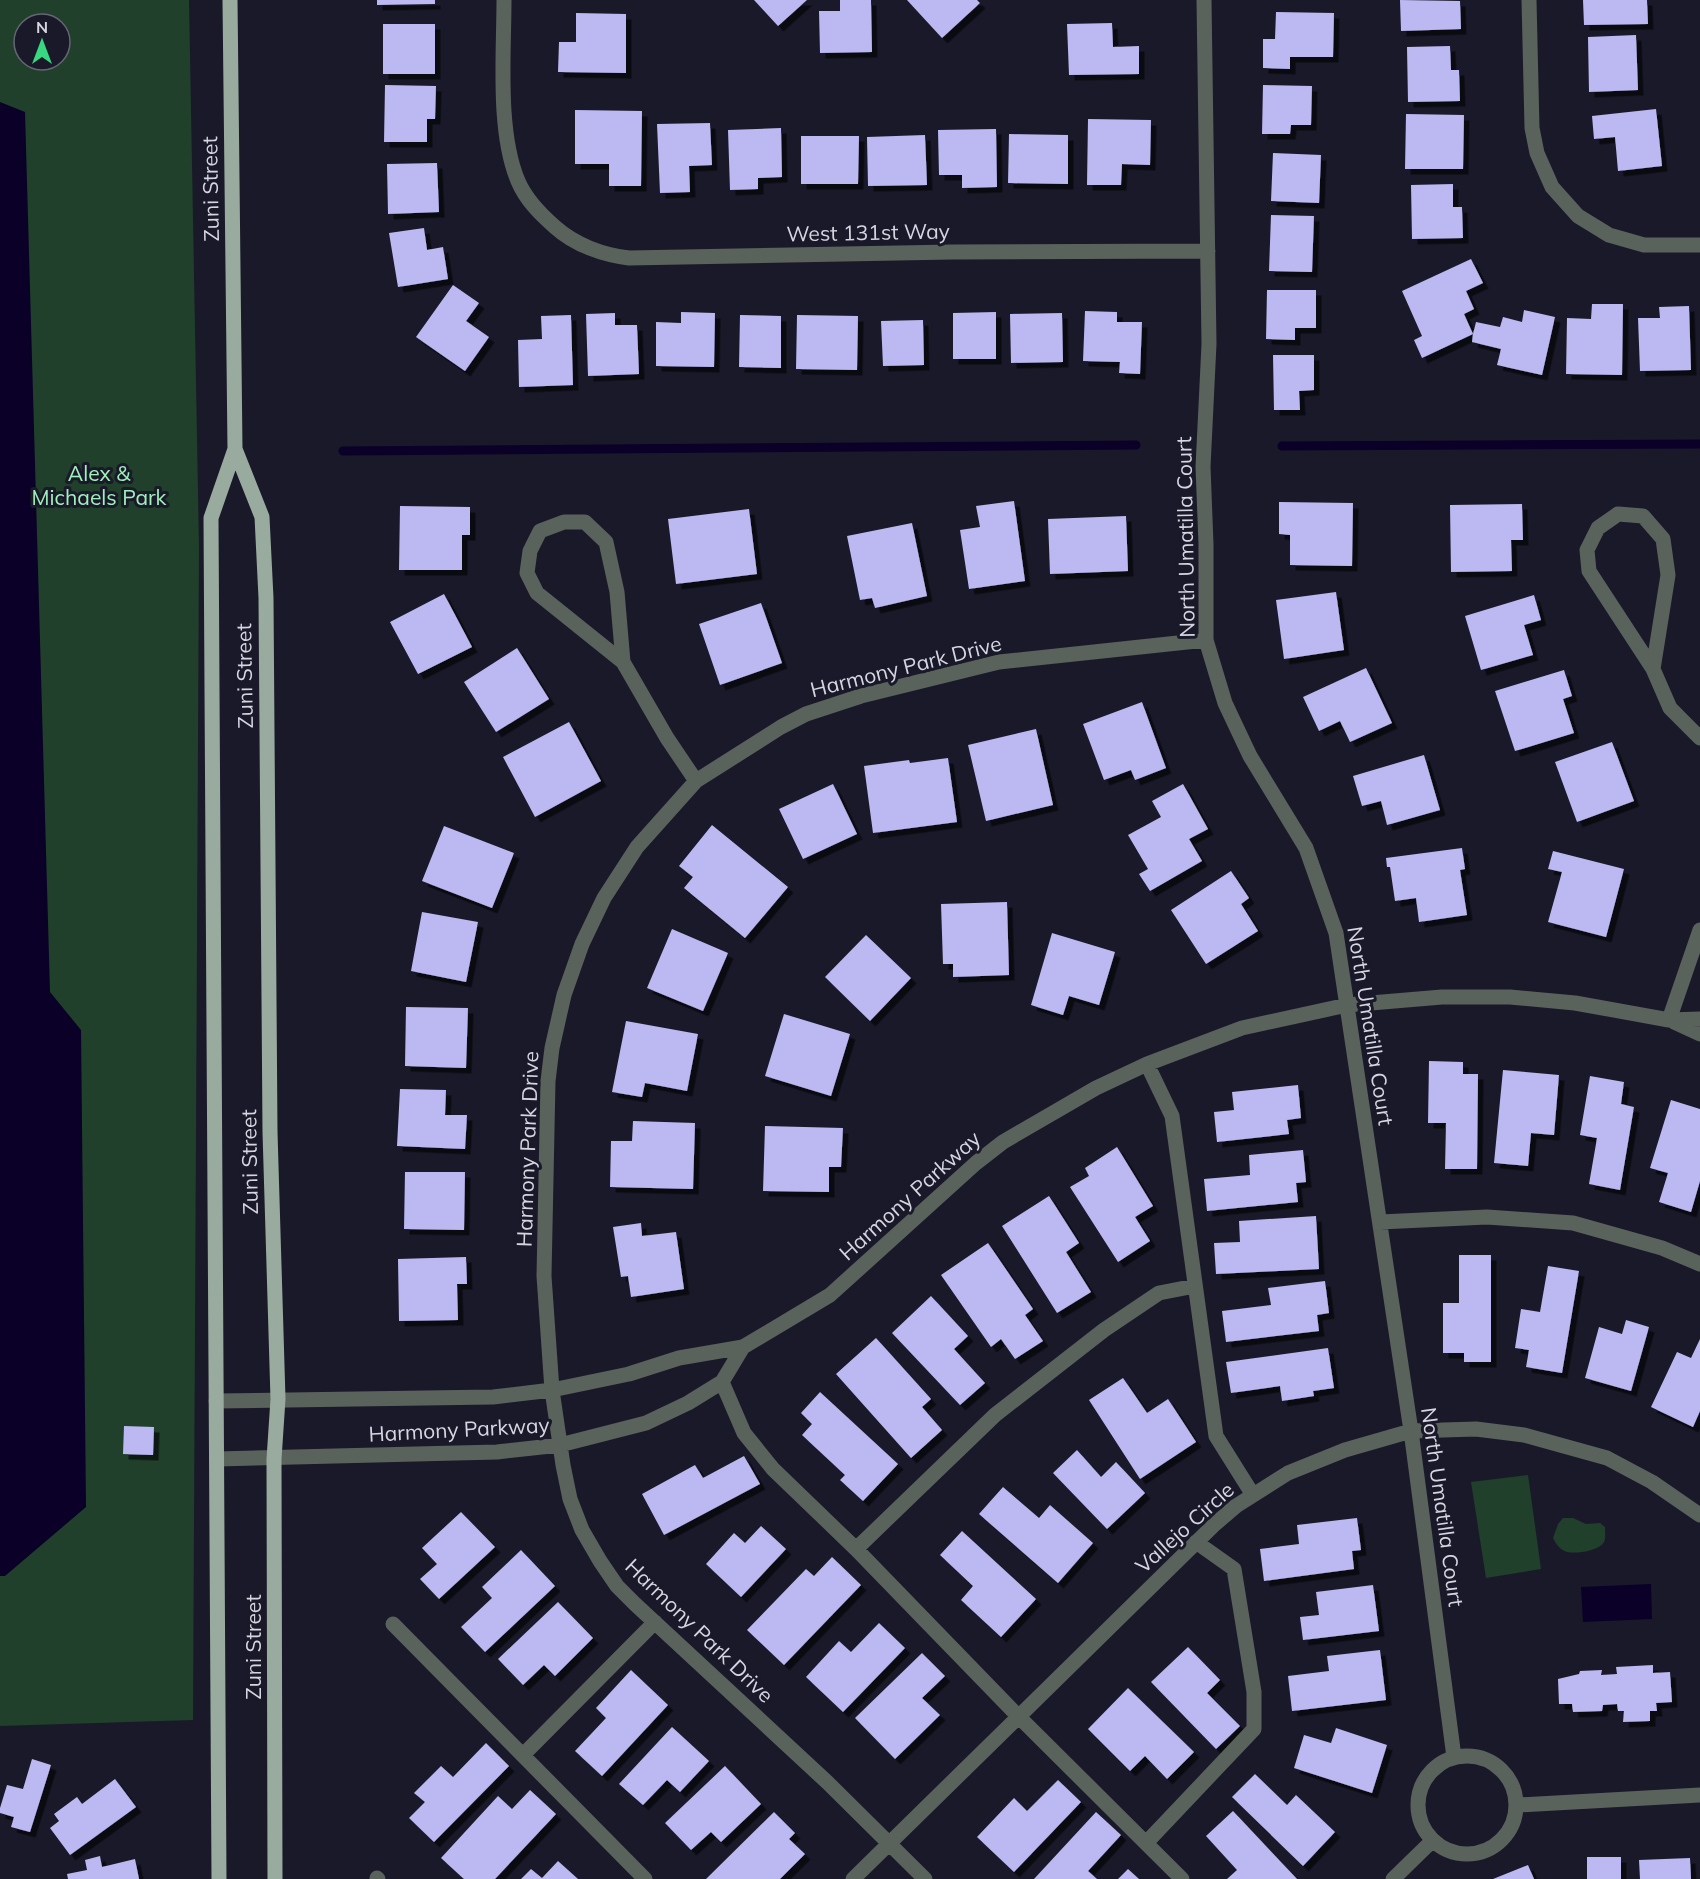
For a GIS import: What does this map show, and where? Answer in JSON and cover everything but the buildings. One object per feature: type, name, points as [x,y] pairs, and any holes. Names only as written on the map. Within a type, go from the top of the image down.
[{"type":"main road","name":"Zuni Street","points":[[219,1879],[211,518],[235,449],[230,0]]},
{"type":"main road","name":"Zuni Street","points":[[235,449],[261,517],[266,598],[270,1132],[278,1399],[274,1459],[275,1879]]},
{"type":"street","name":"West 131st Way","points":[[504,0],[504,87],[507,132],[518,181],[528,199],[541,215],[579,244],[629,258],[963,252],[1208,251]]},
{"type":"street","name":"North Umatilla Court","points":[[1204,0],[1209,344],[1203,467],[1206,640],[1225,703],[1250,756],[1306,848],[1336,933],[1411,1431],[1454,1757]]},
{"type":"street","points":[[1530,0],[1534,135],[1537,153],[1552,187],[1578,216],[1609,235],[1644,245],[1700,245]]},
{"type":"street","points":[[1653,669],[1668,575],[1663,539],[1643,516],[1618,514],[1598,528],[1594,535],[1587,550],[1589,571],[1653,669],[1670,708],[1700,738]]},
{"type":"street","points":[[623,663],[617,592],[606,542],[585,522],[564,522],[540,531],[530,551],[527,573],[537,593],[623,663],[667,738],[696,781]]},
{"type":"street","name":"Harmony Park Drive","points":[[925,1879],[890,1842],[617,1586],[582,1530],[570,1499],[560,1445],[552,1390],[544,1276],[548,1081],[552,1048],[564,995],[582,944],[604,898],[638,847],[696,781],[781,727],[806,714],[861,696],[999,663],[1206,640]]},
{"type":"street","points":[[1669,1020],[1700,930]]},
{"type":"street","name":"Harmony Parkway","points":[[216,1401],[493,1398],[552,1390],[629,1374],[679,1358],[743,1347],[830,1295],[976,1163],[1003,1142],[1096,1088],[1147,1064],[1242,1028],[1347,1005],[1442,997],[1510,997],[1575,1003],[1669,1020],[1700,1019]]},
{"type":"street","name":"Harmony Parkway","points":[[1669,1020],[1700,1034]]},
{"type":"street","points":[[1147,1064],[1172,1116],[1216,1436],[1253,1495]]},
{"type":"street","points":[[1380,1222],[1487,1217],[1573,1224],[1662,1248],[1700,1264]]},
{"type":"street","points":[[856,1549],[1004,1408],[1104,1330],[1159,1293],[1194,1286]]},
{"type":"street","name":"Harmony Parkway","points":[[217,1459],[497,1452],[560,1445],[646,1423],[688,1403],[722,1382],[743,1347]]},
{"type":"street","points":[[722,1382],[744,1432],[773,1469],[856,1549],[1018,1716],[1182,1879]]},
{"type":"street","name":"Vallejo Circle","points":[[854,1879],[1196,1542],[1236,1506],[1288,1473],[1345,1450],[1411,1431],[1476,1429],[1524,1435],[1567,1445],[1607,1458],[1652,1482],[1700,1515]]},
{"type":"street","points":[[1146,1843],[1254,1729],[1254,1692],[1234,1569],[1196,1542]]},
{"type":"street","points":[[523,1755],[655,1622]]},
{"type":"street","points":[[393,1624],[645,1879]]},
{"type":"street","points":[[1476,1756],[1497,1765],[1512,1782],[1518,1805],[1514,1824],[1503,1841],[1487,1852],[1467,1856],[1448,1852],[1432,1841],[1419,1819],[1418,1793],[1431,1770],[1454,1757],[1476,1756]]},
{"type":"street","points":[[1518,1805],[1700,1795]]},
{"type":"street","points":[[1393,1879],[1432,1841]]},
{"type":"green space","name":"Alex & Michaels Park","points":[[0,0],[189,0],[199,547],[193,1720],[0,1726]]},
{"type":"green space","points":[[1528,1475],[1541,1569],[1486,1578],[1471,1482]]},
{"type":"green space","points":[[1563,1518],[1573,1518],[1586,1524],[1600,1523],[1605,1527],[1604,1542],[1597,1548],[1587,1551],[1571,1553],[1562,1550],[1553,1538]]},
{"type":"shaded area","points":[[0,102],[25,112],[50,992],[81,1030],[86,1507],[5,1576],[0,1576]]},
{"type":"shaded area","points":[[1651,1584],[1652,1619],[1583,1622],[1581,1587]]},
{"type":"waterway","points":[[1282,446],[1700,444]]},
{"type":"waterway","points":[[343,451],[1136,445]]}]
